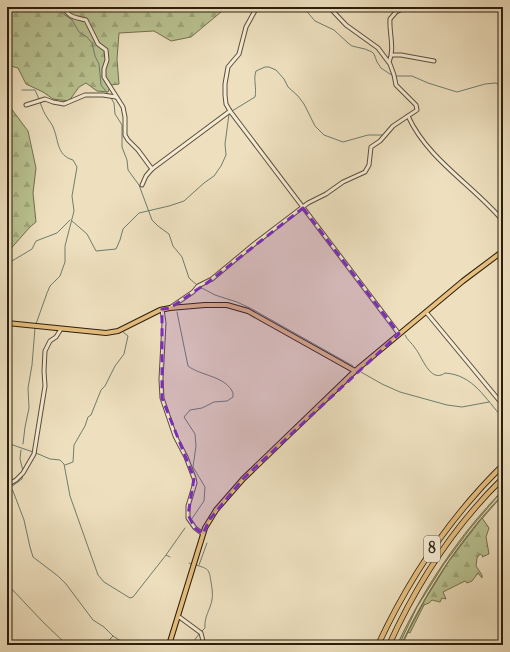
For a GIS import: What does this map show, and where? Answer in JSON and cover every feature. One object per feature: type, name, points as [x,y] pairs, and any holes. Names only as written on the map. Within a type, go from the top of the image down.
[{"type":"highway","name":"8","points":[[378,645],[399,602],[429,552],[456,516],[503,465]]},
{"type":"highway","name":"8","points":[[389,645],[407,606],[433,563],[463,522],[503,478]]},
{"type":"main road","points":[[169,645],[203,534],[210,518],[243,480],[355,371],[479,268],[503,251]]},
{"type":"main road","points":[[7,324],[106,333],[114,332],[162,310],[170,308],[214,304],[231,305],[242,309],[355,371]]},
{"type":"street","points":[[62,7],[74,18],[86,20],[98,44],[106,50],[107,60],[104,69],[104,77],[123,107],[126,138],[138,150],[152,169]]},
{"type":"street","points":[[256,7],[246,27],[239,54],[228,67],[225,95],[226,104],[399,334]]},
{"type":"street","points":[[170,308],[193,292],[198,286],[207,283],[253,245],[312,201],[326,194],[343,182],[365,172],[369,165],[371,147],[380,141],[393,126],[416,111],[417,107],[396,85],[395,76],[389,62],[374,45],[346,25],[329,7]]},
{"type":"street","points":[[389,62],[392,55],[390,19],[396,12],[406,7]]},
{"type":"street","points":[[392,55],[401,55],[434,61]]},
{"type":"street","points":[[26,105],[45,100],[64,104],[85,95],[103,94],[117,97]]},
{"type":"street","points":[[142,185],[146,176],[152,169],[230,111]]},
{"type":"street","points":[[408,116],[428,147],[503,220]]},
{"type":"street","points":[[162,310],[164,323],[162,398],[175,436],[186,456],[194,478],[195,483],[188,506],[188,518],[194,528],[203,534]]},
{"type":"street","points":[[426,312],[503,405]]},
{"type":"street","points":[[7,485],[16,480],[23,473],[34,454],[45,386],[45,351],[50,341],[56,336],[60,329]]},
{"type":"street","points":[[178,616],[200,633],[204,645]]},
{"type":"highlighted area","points":[[303,208],[399,334],[243,479],[210,519],[203,534],[195,528],[188,515],[194,478],[162,398],[162,309],[170,308],[207,283]]},
{"type":"green space","points":[[7,7],[227,7],[191,37],[171,41],[154,31],[119,33],[117,59],[119,84],[111,85],[108,92],[97,91],[86,83],[79,87],[69,101],[53,99],[43,92],[26,84],[18,68],[7,65]]},
{"type":"green space","points":[[7,103],[28,131],[36,168],[33,193],[36,222],[7,253]]},
{"type":"green space","points":[[503,490],[469,530],[444,564],[417,607],[399,645],[397,645],[419,603],[444,563],[472,525]]},
{"type":"green space","points":[[503,494],[459,548],[434,584],[446,565],[473,529]]},
{"type":"green space","points":[[482,518],[489,528],[486,537],[489,554],[482,557],[483,556],[480,554],[477,558],[476,566],[482,575],[482,578],[478,573],[472,581],[467,583],[465,581],[443,592],[446,599],[442,598],[440,602],[432,600],[424,605],[410,633],[408,632],[426,598],[449,561]]},
{"type":"green space","points":[[434,584],[401,645],[422,604]]},
{"type":"waterway","points":[[57,7],[62,13],[72,20],[79,32],[87,37],[92,43],[95,56],[99,64],[101,85],[109,95]]},
{"type":"waterway","points":[[303,7],[315,21],[334,30],[352,46],[372,52],[381,68],[390,74],[396,76],[412,76],[428,83],[457,92],[485,84],[496,83],[503,88]]},
{"type":"waterway","points":[[232,111],[255,97],[256,71],[269,67],[276,70],[284,79],[288,87],[298,96],[304,104],[315,126],[324,135],[343,142],[368,135],[382,135]]},
{"type":"waterway","points":[[22,90],[35,90],[39,99]]},
{"type":"waterway","points":[[111,98],[114,103],[115,114],[122,125],[122,147],[127,160],[128,170],[139,185],[152,220],[169,234],[173,246],[182,257],[189,278],[197,285]]},
{"type":"waterway","points":[[36,324],[50,286],[60,276],[65,262],[65,246],[74,211],[72,196],[77,167],[73,160],[68,158],[61,151],[53,126],[44,113],[40,102]]},
{"type":"waterway","points":[[72,221],[87,234],[96,251],[116,249],[123,229],[139,213],[184,201],[214,176],[226,155],[225,144],[229,114]]},
{"type":"waterway","points":[[7,264],[32,249],[36,241],[57,233],[70,220]]},
{"type":"waterway","points":[[200,287],[215,295],[237,302],[252,309],[353,366]]},
{"type":"waterway","points":[[177,312],[188,366],[225,383],[230,387],[233,393],[233,397],[227,401],[214,402],[202,408],[190,410],[184,417],[195,434],[196,446],[193,467],[205,487],[204,501],[191,520]]},
{"type":"waterway","points":[[23,444],[29,408],[28,388],[32,365],[35,328]]},
{"type":"waterway","points":[[65,465],[73,462],[74,445],[85,426],[88,417],[91,415],[101,390],[105,386],[115,366],[124,354],[128,336],[123,332]]},
{"type":"waterway","points":[[405,335],[431,372],[435,375],[445,373],[464,378],[478,389],[503,418]]},
{"type":"waterway","points":[[361,372],[400,392],[447,405],[462,407],[489,402]]},
{"type":"waterway","points":[[7,443],[33,452]]},
{"type":"waterway","points":[[21,450],[20,459],[23,471]]},
{"type":"waterway","points":[[36,453],[50,459],[60,460],[64,464],[70,496],[98,575],[104,582],[130,598],[133,597],[166,555],[170,557]]},
{"type":"waterway","points":[[11,487],[22,479],[23,474]]},
{"type":"waterway","points":[[7,487],[10,487],[13,491],[24,520],[33,557],[66,584],[93,620],[127,645]]},
{"type":"waterway","points":[[166,555],[185,528]]},
{"type":"waterway","points":[[199,565],[207,543]]},
{"type":"waterway","points":[[196,565],[208,570],[212,591],[212,600],[206,617],[205,628],[201,632]]},
{"type":"waterway","points":[[7,584],[67,645]]},
{"type":"waterway","points":[[191,645],[199,634]]},
{"type":"waterway","points":[[106,645],[113,636]]}]
